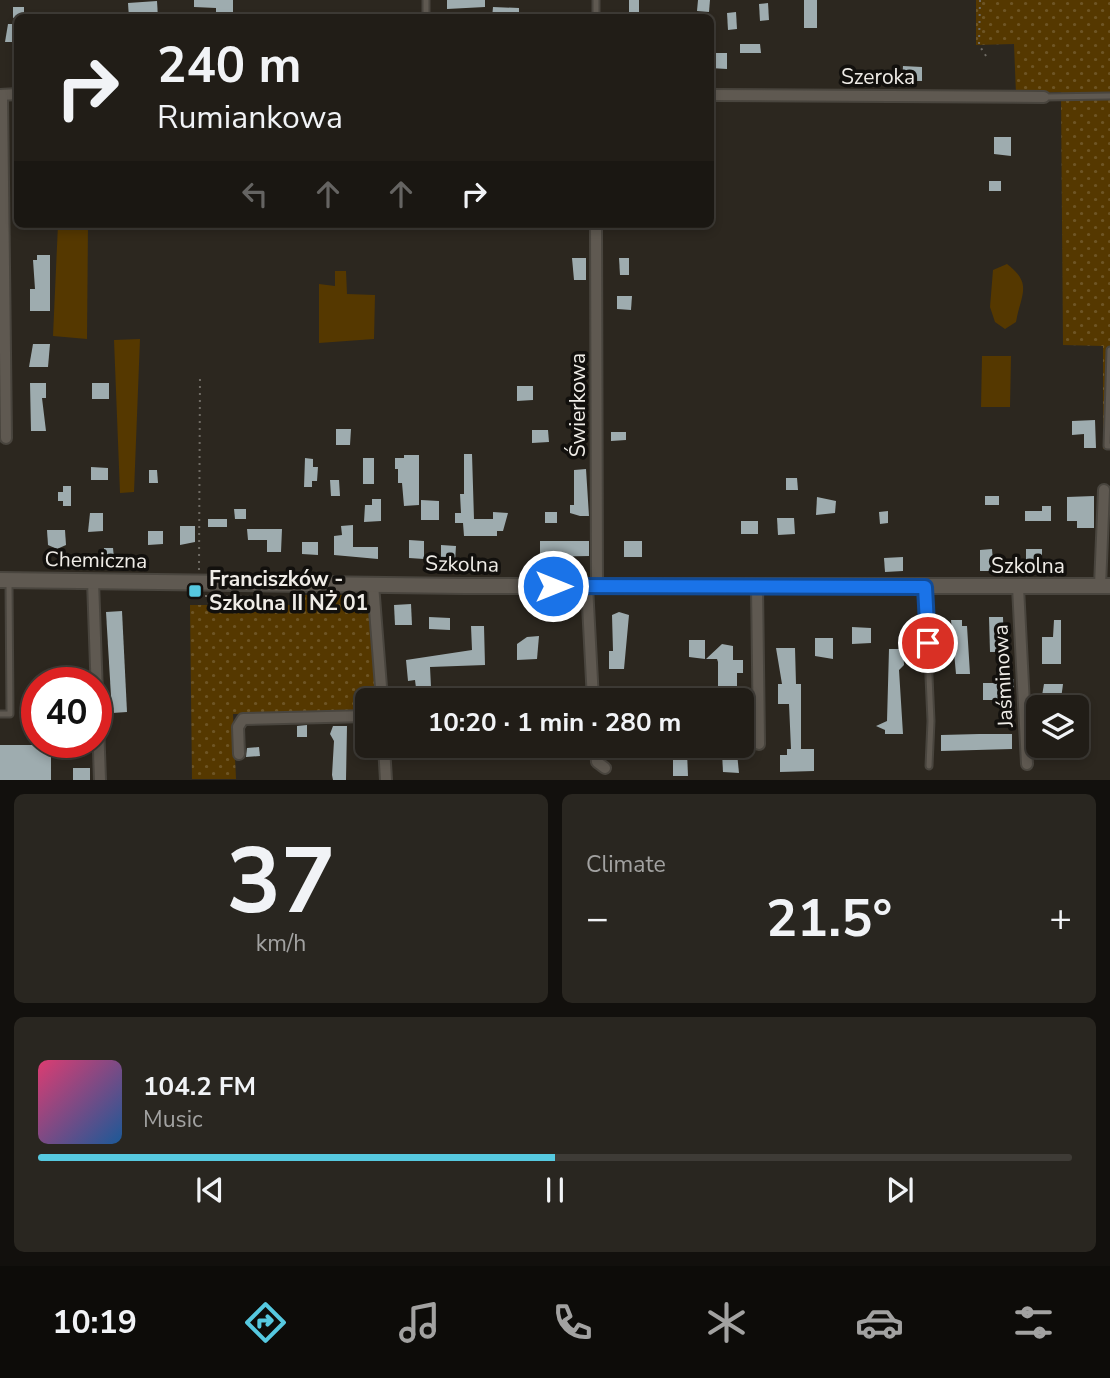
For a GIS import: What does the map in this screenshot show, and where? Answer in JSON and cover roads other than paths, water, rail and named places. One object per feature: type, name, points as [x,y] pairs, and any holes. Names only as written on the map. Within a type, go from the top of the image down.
[{"type":"street","points":[[1,95],[6,438]]},
{"type":"street","name":"Szeroka","points":[[714,95],[1044,97]]},
{"type":"street","name":"Świerkowa","points":[[593,688],[596,228]]},
{"type":"street","points":[[1104,490],[1105,586]]},
{"type":"street","name":"Chemiczna","points":[[5,580],[195,582]]},
{"type":"street","points":[[93,581],[100,779]]},
{"type":"street","name":"Szkolna","points":[[195,582],[592,586],[1105,586]]},
{"type":"street","points":[[373,584],[381,688]]},
{"type":"street","points":[[757,586],[759,744]]},
{"type":"street","name":"Jaśminowa","points":[[1018,587],[1027,764]]},
{"type":"street","points":[[239,754],[238,727],[243,719],[355,716]]},
{"type":"street","points":[[385,758],[386,779]]},
{"type":"street","points":[[597,758],[604,768]]},
{"type":"lane","points":[[1044,97],[1110,96]]},
{"type":"lane","points":[[1110,350],[1107,446],[1110,446]]},
{"type":"lane","points":[[0,714],[10,714],[5,580]]},
{"type":"lane","points":[[925,587],[931,721],[929,766]]},
{"type":"place","name":"Franciszków - Szkolna II NŻ 01","points":[[195,591]]}]
